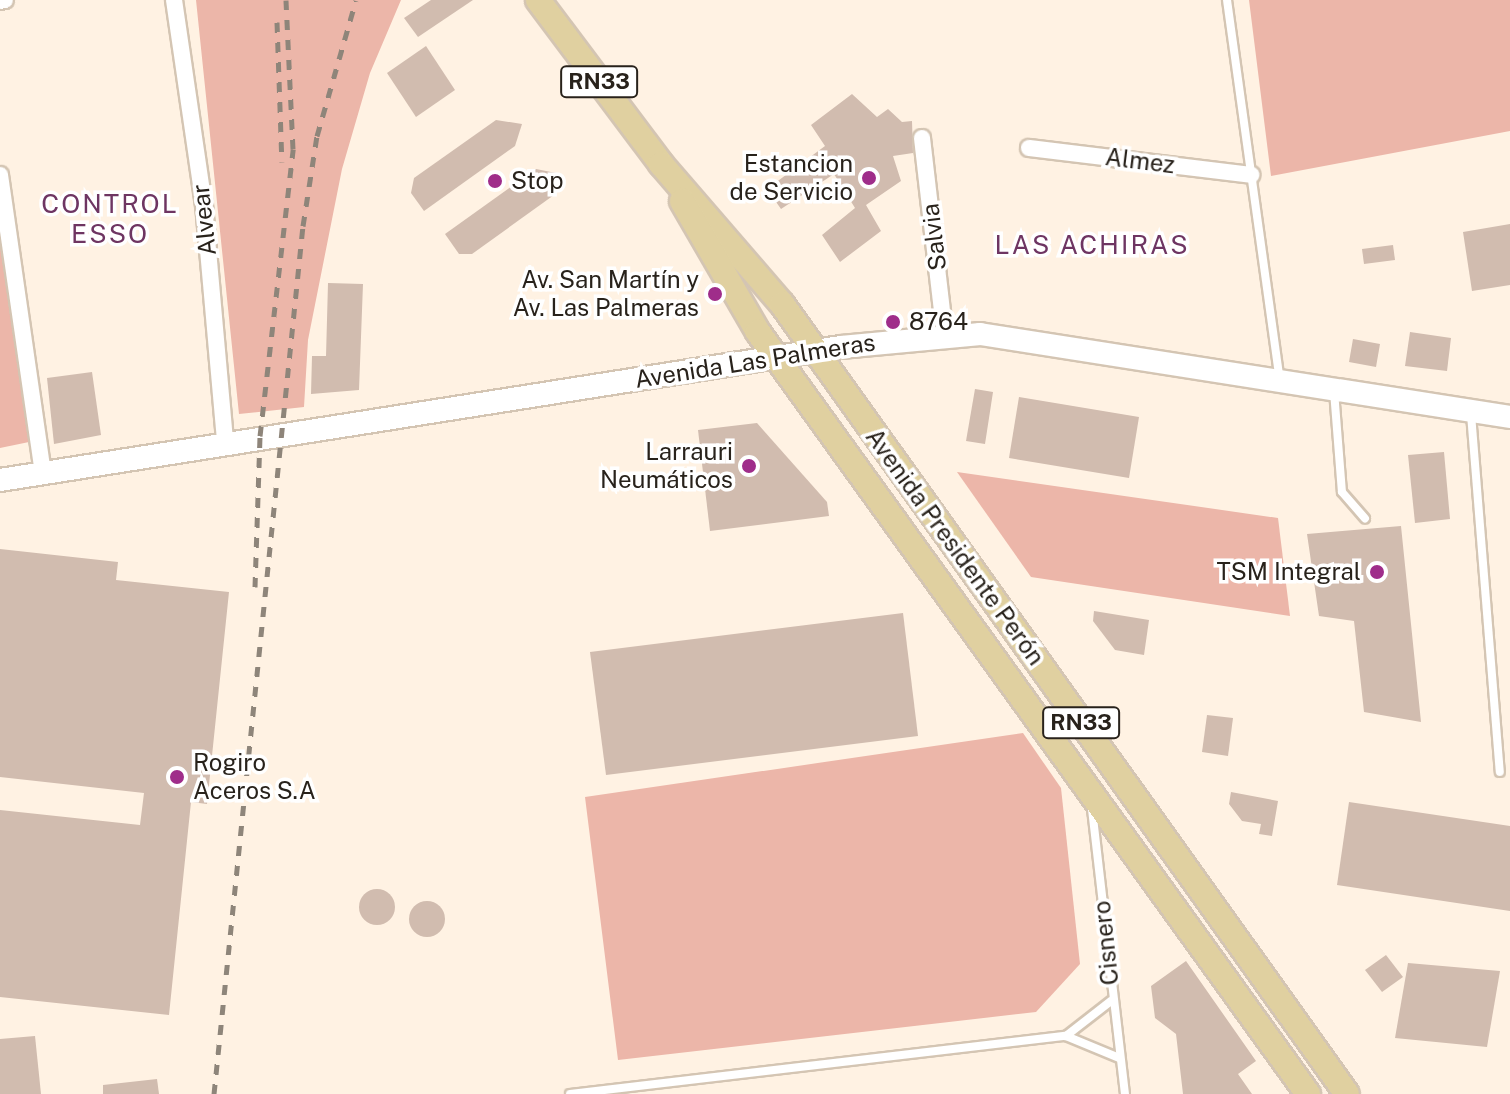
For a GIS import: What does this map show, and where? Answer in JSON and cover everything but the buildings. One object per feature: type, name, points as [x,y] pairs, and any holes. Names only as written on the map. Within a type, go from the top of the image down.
[{"type":"main road","name":"RN33","points":[[538,0],[661,164],[747,259],[815,352]]},
{"type":"main road","name":"RN33","points":[[661,164],[727,285],[778,359]]},
{"type":"main road","name":"Avenida Las Palmeras","points":[[0,480],[225,441],[815,352],[945,336],[1056,342],[1510,417]]},
{"type":"main road","name":"Avenida Presidente Perón","points":[[815,352],[1347,1094]]},
{"type":"main road","name":"Avenida Presidente Perón","points":[[778,359],[1308,1094]]},
{"type":"street","name":"Alvear","points":[[174,0],[204,205],[225,441]]},
{"type":"street","name":"Salvia","points":[[922,138],[945,336]]},
{"type":"street","name":"Almez","points":[[1029,148],[1251,175]]},
{"type":"street","points":[[0,175],[43,472]]},
{"type":"lane","points":[[1227,0],[1280,381]]},
{"type":"lane","points":[[1334,390],[1342,492],[1365,518]]},
{"type":"lane","points":[[1470,411],[1500,772]]},
{"type":"lane","name":"Cisnero","points":[[1090,792],[1111,1001],[1125,1094]]},
{"type":"lane","points":[[1066,1036],[1111,1001]]},
{"type":"lane","points":[[570,1094],[1066,1036],[1119,1058]]},
{"type":"shaded area","points":[[196,0],[401,0],[370,73],[342,169],[308,340],[304,407],[239,414]]},
{"type":"shaded area","points":[[1249,0],[1510,0],[1510,131],[1271,176]]},
{"type":"shaded area","points":[[0,240],[29,442],[0,448]]},
{"type":"shaded area","points":[[957,472],[1278,518],[1290,616],[1031,577]]},
{"type":"shaded area","points":[[1023,733],[1061,788],[1080,964],[1036,1012],[618,1060],[585,797]]},
{"type":"railway","points":[[255,587],[260,436],[293,149],[286,0]]},
{"type":"railway","points":[[214,1094],[303,226],[317,136],[356,0]]},
{"type":"railway","points":[[277,22],[282,162]]},
{"type":"place","name":"Estancion de Servicio","points":[[869,178]]},
{"type":"place","name":"Stop","points":[[495,181]]},
{"type":"place","name":"Av. San Martín y Av. Las Palmeras","points":[[715,294]]},
{"type":"place","name":"8764","points":[[893,322]]},
{"type":"place","name":"Larrauri Neumáticos","points":[[749,466]]},
{"type":"place","name":"TSM Integral","points":[[1377,572]]},
{"type":"place","name":"Rogiro Aceros S.A","points":[[177,777]]},
{"type":"district","name":"CONTROL ESSO","points":[[110,219]]},
{"type":"district","name":"LAS ACHIRAS","points":[[1092,245]]}]
